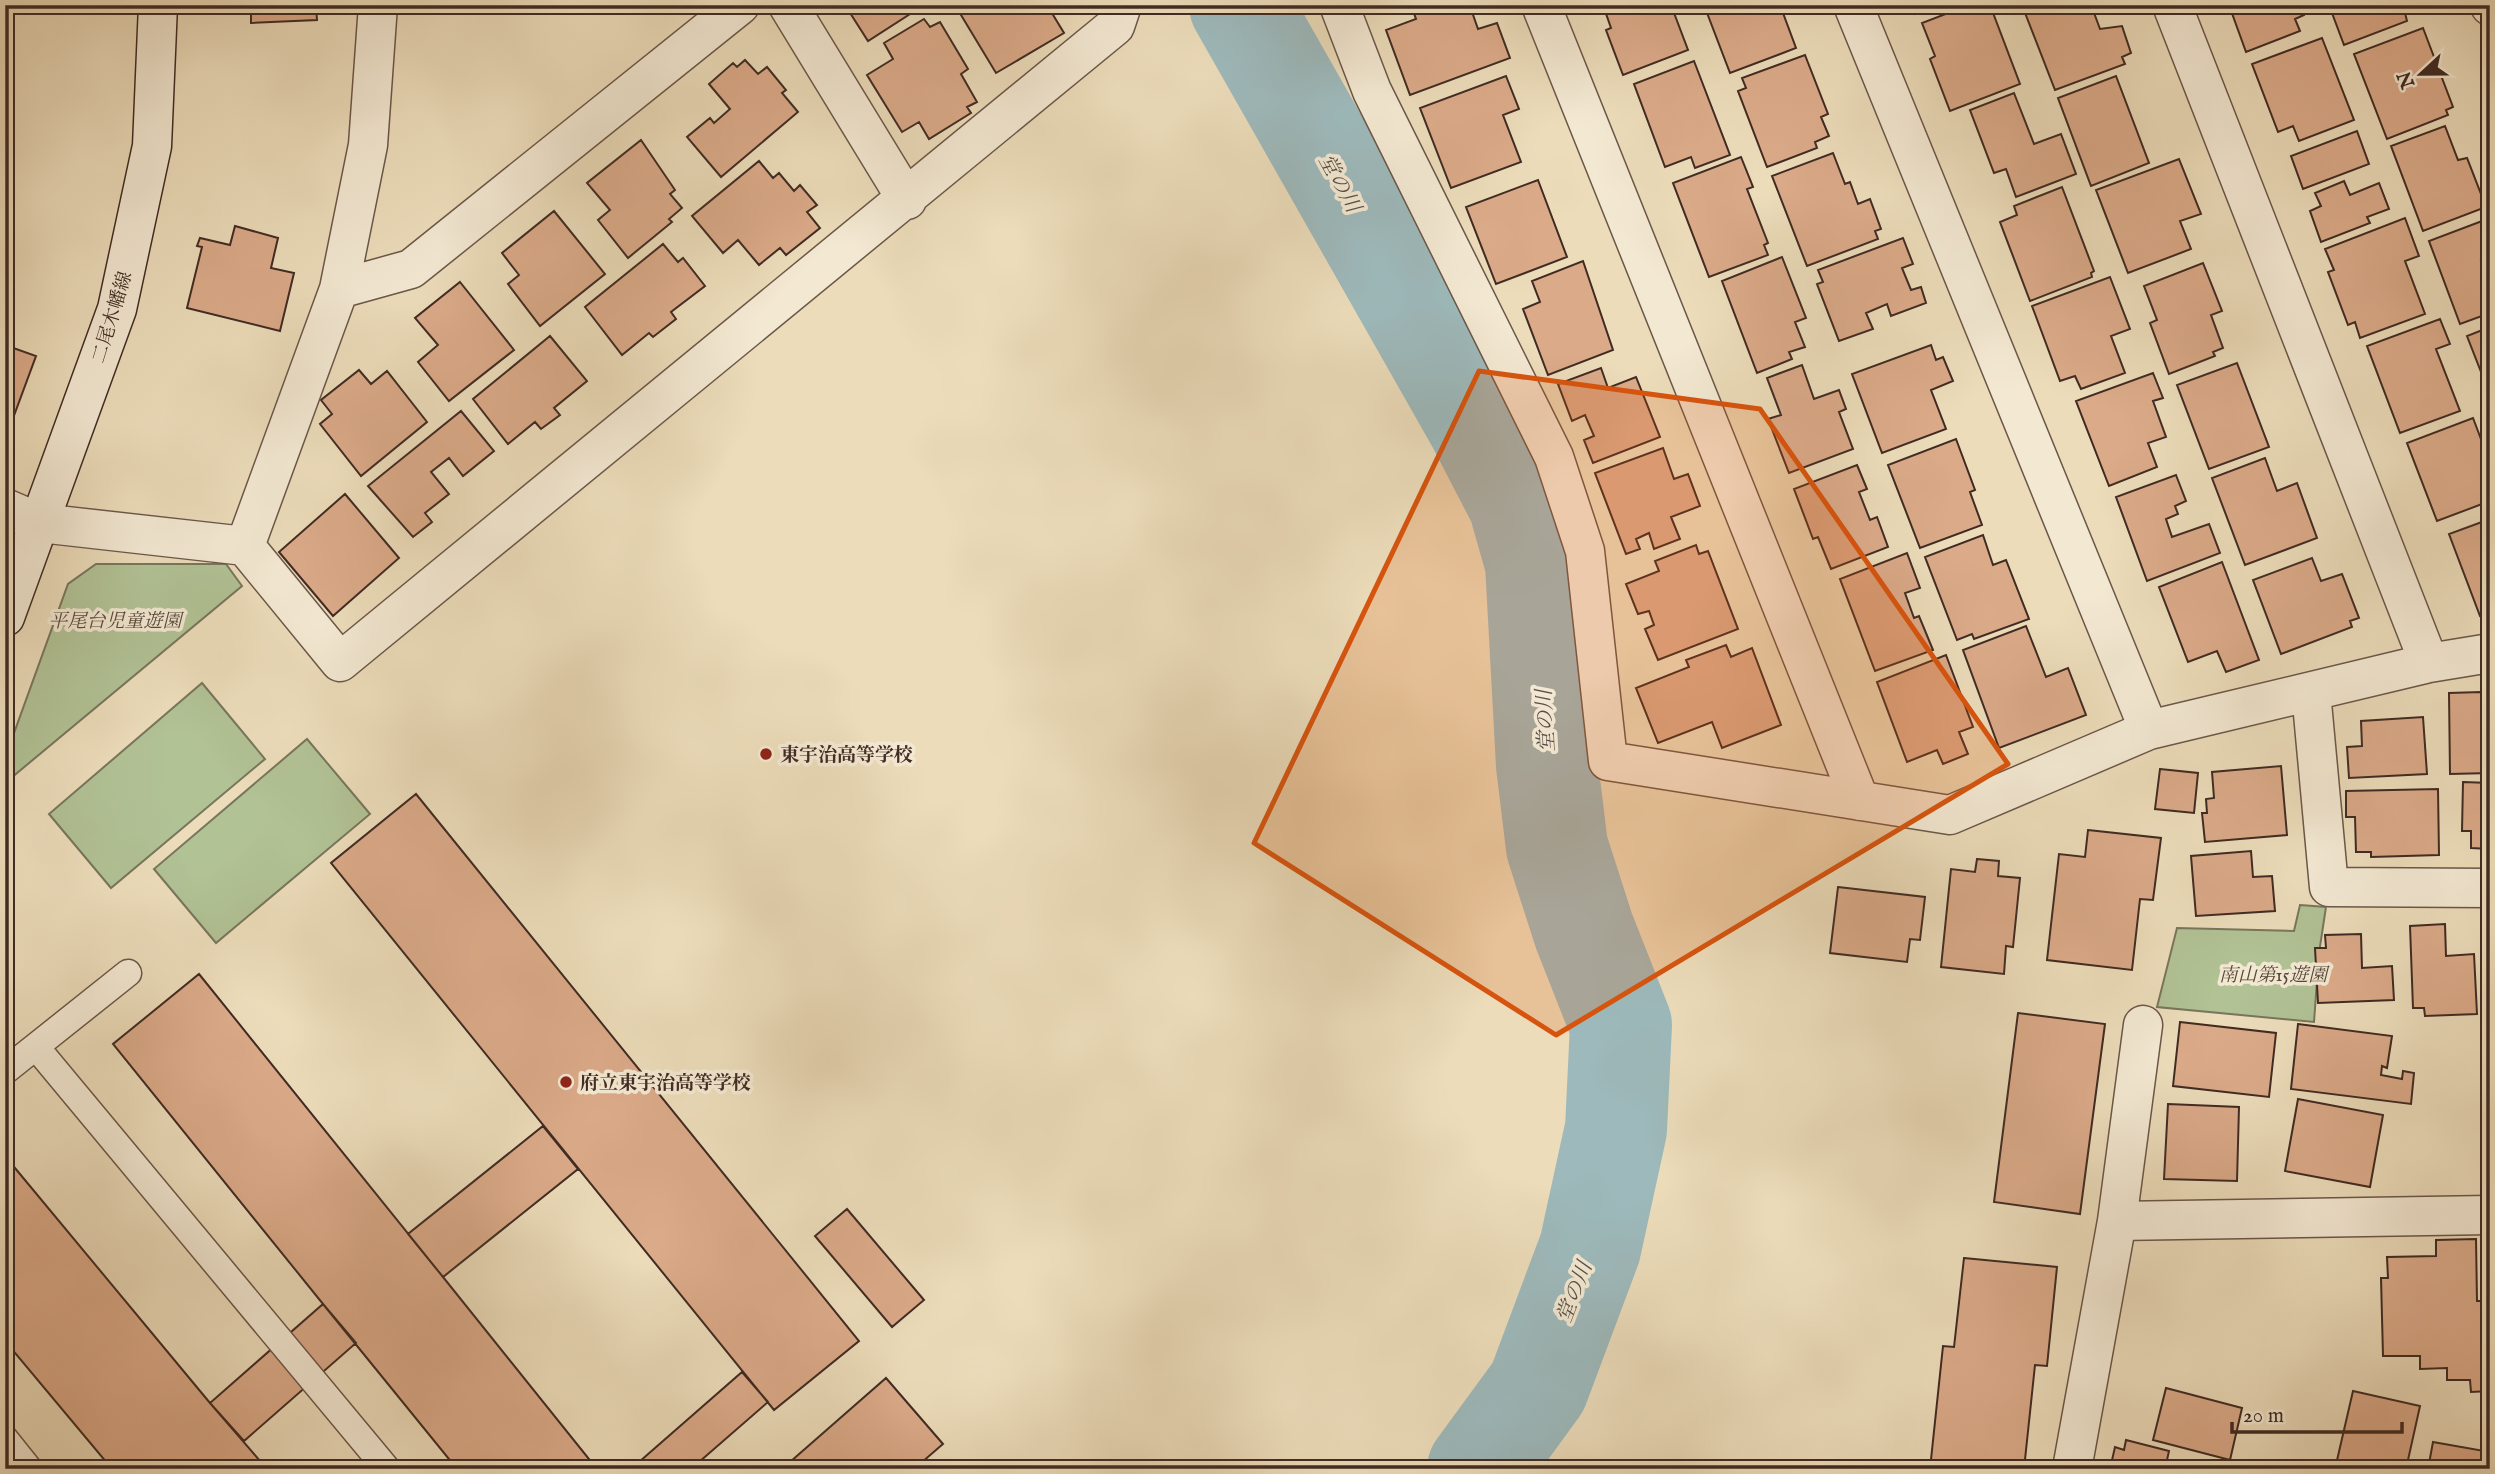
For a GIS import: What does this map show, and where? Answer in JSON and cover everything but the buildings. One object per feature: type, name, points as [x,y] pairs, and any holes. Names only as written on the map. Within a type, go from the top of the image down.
[{"type":"street","name":"二尾木幡線","points":[[5,617],[117,309],[152,146],[158,5]]},
{"type":"street","points":[[245,546],[339,289],[368,145],[378,5]]},
{"type":"street","points":[[339,289],[411,269],[740,5]]},
{"type":"street","points":[[788,5],[906,200]]},
{"type":"street","points":[[5,508],[40,523],[245,546],[340,662],[1115,26],[1122,5]]},
{"type":"street","points":[[1339,5],[1373,90],[1554,457],[1585,551],[1608,761],[1950,815],[2149,730],[2429,663],[2490,653]]},
{"type":"street","points":[[1541,5],[1860,801]]},
{"type":"street","points":[[1853,5],[2149,730]]},
{"type":"street","points":[[2172,5],[2429,663]]},
{"type":"street","points":[[2311,692],[2329,887],[2490,888]]},
{"type":"street","points":[[2072,1469],[2117,1221],[2143,1025]]},
{"type":"street","points":[[2117,1221],[2490,1215]]},
{"type":"lane","points":[[5,1071],[128,973]]},
{"type":"lane","points":[[36,1046],[387,1469]]},
{"type":"lane","points":[[5,1439],[29,1469]]},
{"type":"highlighted area","points":[[1479,371],[1760,409],[2008,764],[1556,1035],[1254,843]]},
{"type":"green space","name":"平尾台児童遊園","points":[[96,564],[226,564],[242,586],[5,783],[5,758],[68,584]]},
{"type":"green space","points":[[202,683],[265,759],[111,888],[49,814]]},
{"type":"green space","points":[[307,739],[370,814],[216,943],[154,869]]},
{"type":"green space","name":"南山第15遊園","points":[[2300,905],[2326,907],[2319,953],[2314,1022],[2157,1007],[2177,928],[2294,931]]},
{"type":"waterway","name":"堂の川","points":[[1240,5],[1477,422],[1519,503],[1536,563],[1547,765],[1557,847],[1584,931],[1621,1025],[1616,1129],[1590,1248],[1538,1387],[1478,1469]]},
{"type":"place","name":"東宇治高等学校","points":[[766,754]]},
{"type":"place","name":"府立東宇治高等学校","points":[[566,1082]]}]
